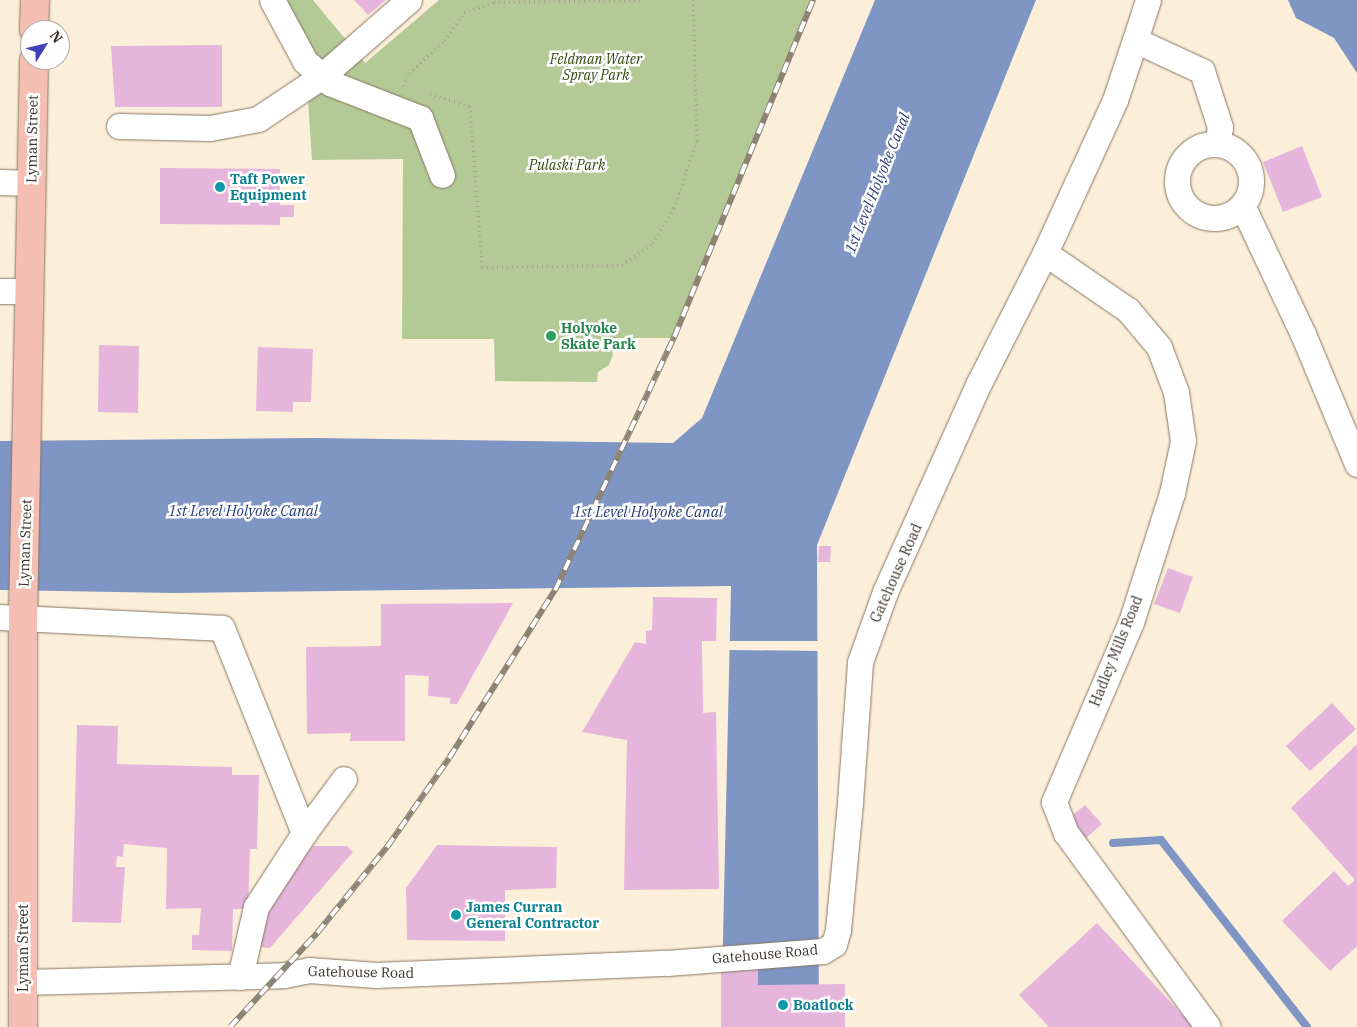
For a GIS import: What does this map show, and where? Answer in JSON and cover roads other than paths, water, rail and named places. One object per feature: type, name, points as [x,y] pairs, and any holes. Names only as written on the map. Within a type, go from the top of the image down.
[{"type":"main road","points":[[34,20],[35,0]]},
{"type":"main road","name":"Lyman Street","points":[[23,1024],[16,611],[29,433],[29,291],[34,70]]},
{"type":"street","points":[[272,0],[305,61],[330,83],[399,97],[420,118],[442,175]]},
{"type":"street","points":[[119,126],[210,128],[258,119],[322,76],[409,0]]},
{"type":"street","name":"Gatehouse Road","points":[[23,982],[240,977],[284,975],[309,970],[376,975],[667,963],[823,950],[834,944],[838,930],[860,662],[885,592],[979,383],[1045,253],[1115,100],[1148,0]]},
{"type":"street","points":[[1135,40],[1202,71],[1220,127],[1217,144]]},
{"type":"street","points":[[1217,144],[1228,147],[1245,162],[1251,184],[1242,205],[1227,216],[1208,218],[1196,214],[1180,196],[1177,177],[1184,159],[1204,145],[1217,144]]},
{"type":"street","points":[[0,182],[31,183]]},
{"type":"street","points":[[1242,205],[1303,334],[1357,464]]},
{"type":"street","name":"Hadley Mills Road","points":[[1045,253],[1128,310],[1159,347],[1176,392],[1183,441],[1172,492],[1131,622],[1054,802],[1066,833],[1208,1027]]},
{"type":"street","points":[[0,292],[29,291]]},
{"type":"street","points":[[16,611],[222,628],[304,833]]},
{"type":"street","points":[[240,977],[256,907],[304,833],[344,778]]},
{"type":"water","name":"1st Level Holyoke Canal","points":[[875,0],[1036,0],[817,545],[819,1027],[721,1027],[731,586],[174,593],[0,590],[0,441],[315,438],[673,443],[702,418]]},
{"type":"water","points":[[1288,0],[1357,0],[1357,73],[1334,38],[1296,18]]},
{"type":"waterway","points":[[1113,843],[1161,840],[1307,1027]]},
{"type":"railway","points":[[230,1027],[317,933],[387,847],[449,758],[555,590],[674,337],[813,0]]},
{"type":"place","name":"Taft Power Equipment","points":[[220,187]]},
{"type":"place","name":"Holyoke Skate Park","points":[[551,336]]},
{"type":"place","name":"James Curran General Contractor","points":[[456,915]]},
{"type":"place","name":"Boatlock","points":[[783,1005]]},
{"type":"park label","name":"Feldman Water Spray Park","points":[[596,68]]},
{"type":"park label","name":"Pulaski Park","points":[[567,165]]}]
